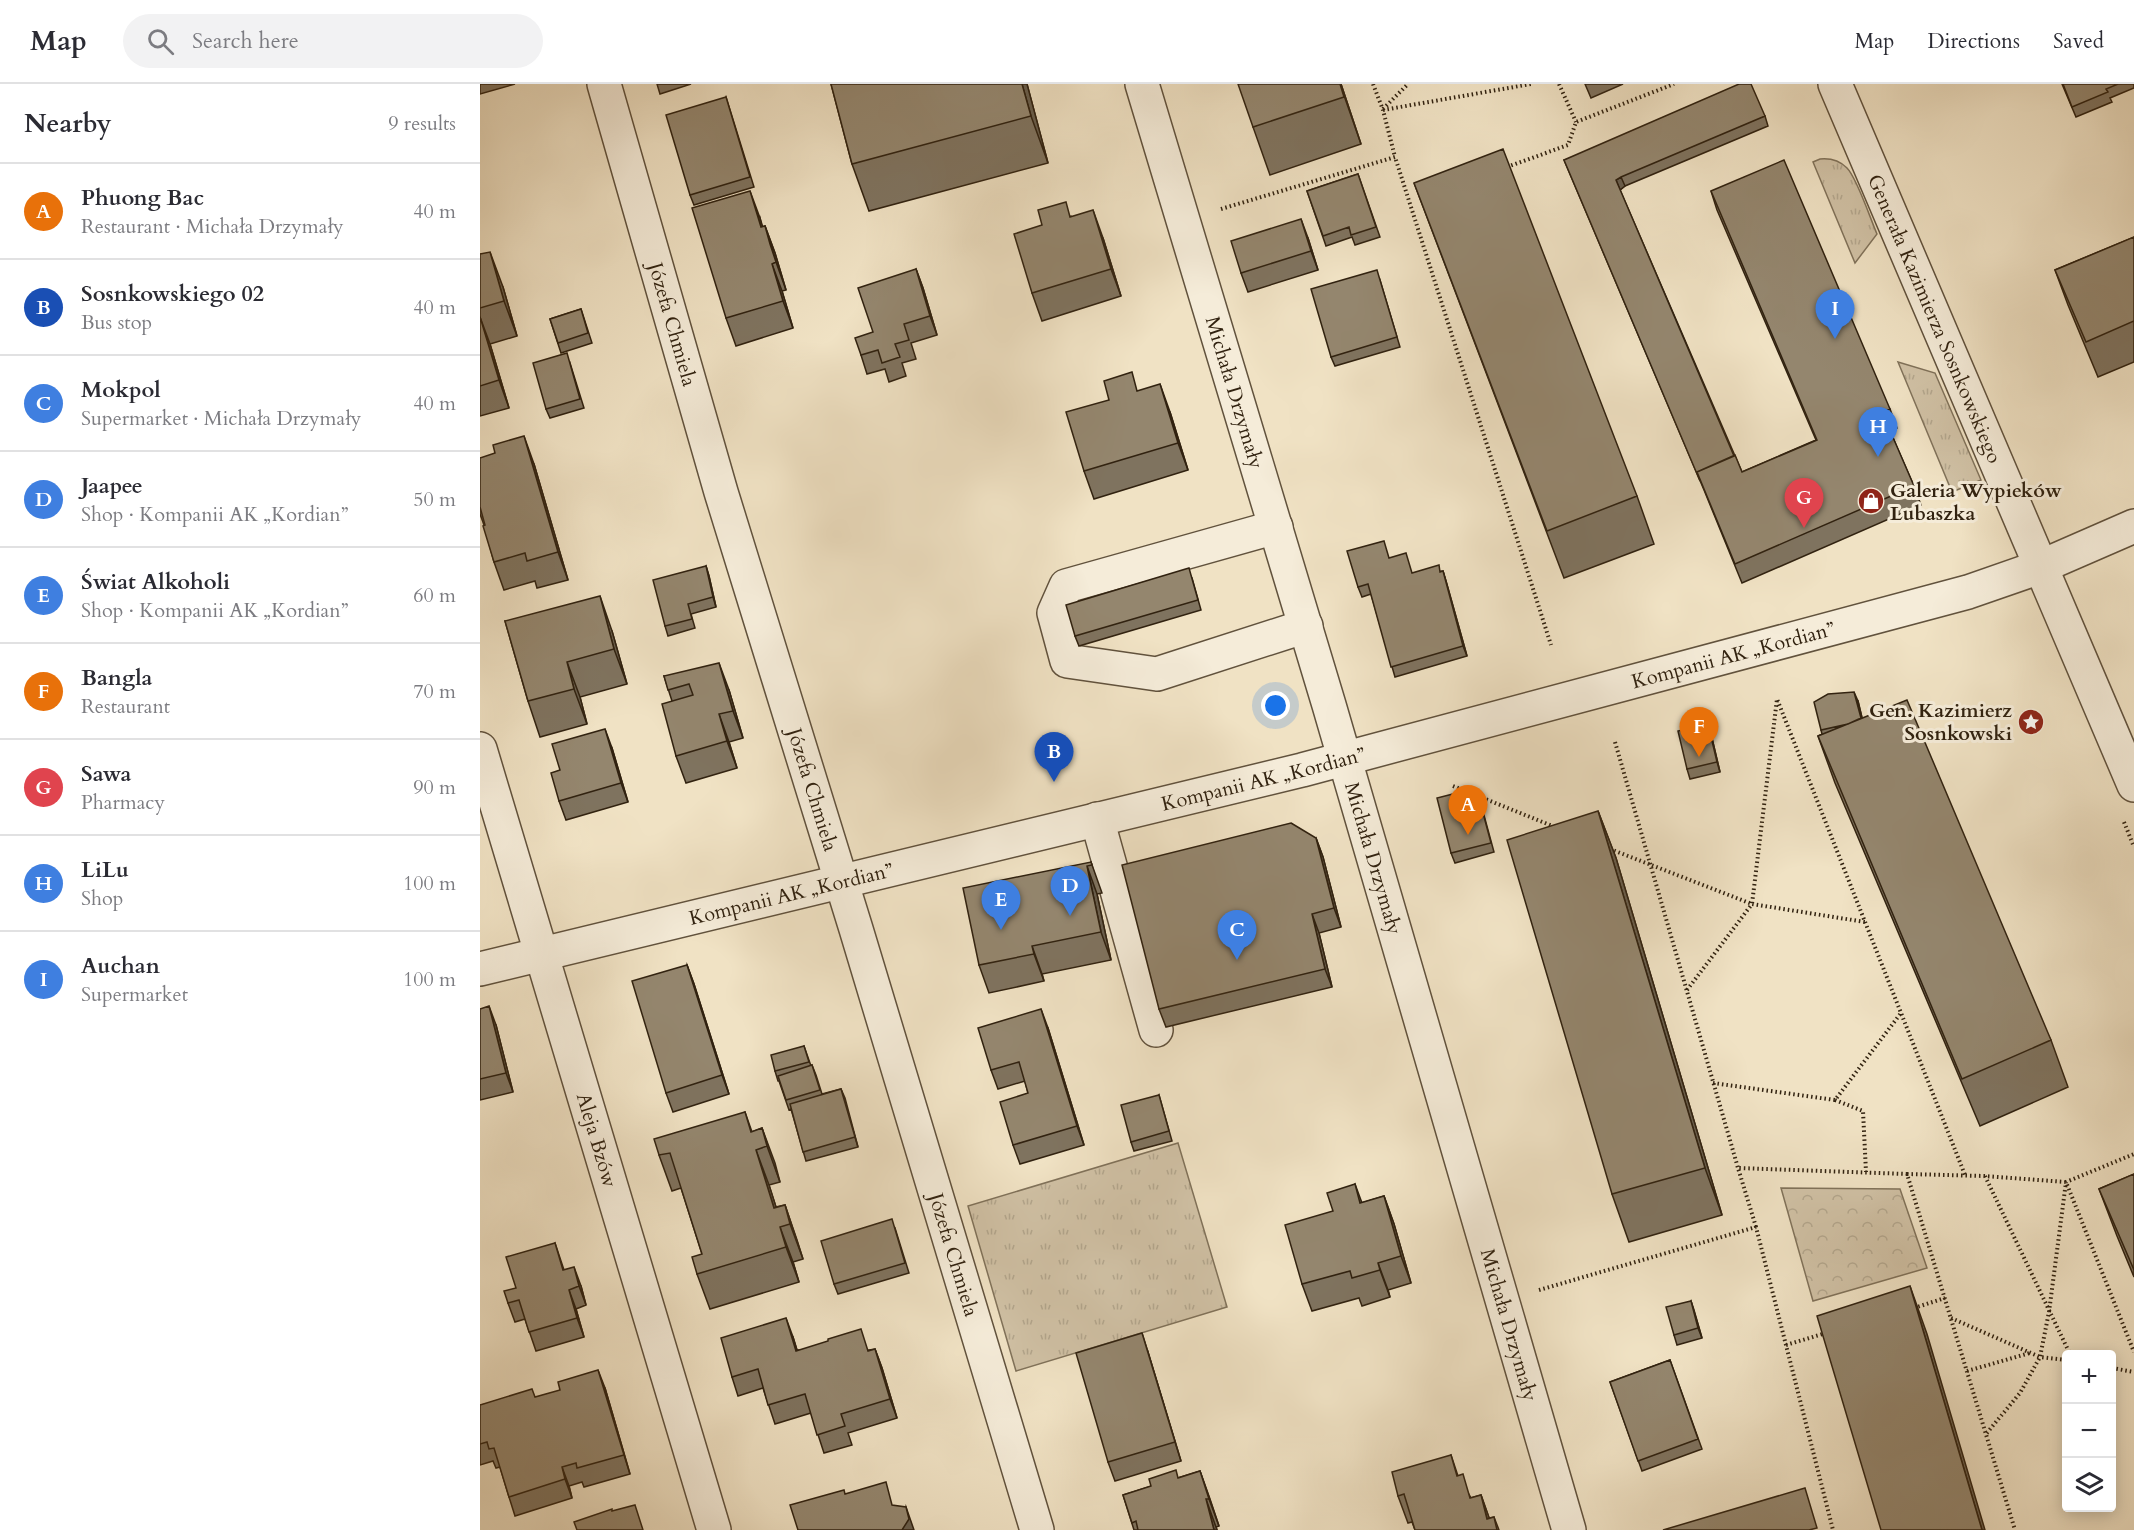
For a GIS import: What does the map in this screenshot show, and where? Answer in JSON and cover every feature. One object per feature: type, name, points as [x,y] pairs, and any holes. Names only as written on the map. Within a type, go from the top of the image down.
[{"type":"street","name":"Józefa Chmiela","points":[[604,84],[721,492],[842,881],[1037,1530]]},
{"type":"street","name":"Michała Drzymały","points":[[1142,84],[1306,626],[1569,1530]]},
{"type":"street","name":"Generała Kazimierza Sosnkowskiego","points":[[1836,84],[2134,785]]},
{"type":"street","name":"Kompanii AK „Kordian”","points":[[480,969],[1344,759],[1957,595],[2040,567],[2134,526]]},
{"type":"street","points":[[1276,527],[1066,586],[1054,613],[1067,661],[1156,674],[1306,626]]},
{"type":"street","name":"Aleja Bzów","points":[[480,749],[714,1530]]},
{"type":"street","points":[[1097,819],[1156,1030]]},
{"type":"path","points":[[1373,84],[1551,645]]},
{"type":"path","points":[[1383,110],[1408,84]]},
{"type":"path","points":[[1383,110],[1531,84]]},
{"type":"path","points":[[1501,170],[1568,145],[1576,122],[1559,84]]},
{"type":"path","points":[[1576,122],[1674,84]]},
{"type":"path","points":[[1184,220],[1395,157]]},
{"type":"path","points":[[1687,991],[1752,904],[1777,699],[1965,1175]]},
{"type":"path","points":[[1615,742],[1756,1227],[1833,1530]]},
{"type":"path","points":[[1453,786],[1563,830]]},
{"type":"path","points":[[1607,848],[1752,904],[1866,922]]},
{"type":"path","points":[[1835,1100],[1901,1013]]},
{"type":"path","points":[[1713,1083],[1835,1100],[1863,1111],[1866,1172]]},
{"type":"path","points":[[1738,1168],[1965,1175],[2066,1182],[2134,1154]]},
{"type":"path","points":[[1907,1174],[2015,1530]]},
{"type":"path","points":[[1984,1176],[2068,1350]]},
{"type":"path","points":[[1986,1434],[2020,1393],[2040,1357],[2049,1312],[2066,1182]]},
{"type":"path","points":[[2066,1182],[2134,1352]]},
{"type":"path","points":[[1528,1293],[1756,1227]]},
{"type":"path","points":[[1911,1308],[1945,1298]]},
{"type":"path","points":[[1951,1318],[2040,1357],[2062,1359]]},
{"type":"path","points":[[1786,1345],[1832,1332]]},
{"type":"path","points":[[1967,1371],[2031,1353]]},
{"type":"path","points":[[2116,1369],[2134,1372]]},
{"type":"green space","points":[[1820,159],[1838,161],[1851,173],[1877,234],[1855,263],[1813,162]]},
{"type":"green space","points":[[1898,362],[1935,373],[1981,480],[1952,492]]},
{"type":"green space","points":[[1178,1143],[1227,1307],[1016,1371],[968,1206]]},
{"type":"green space","points":[[1781,1188],[1900,1189],[1927,1268],[1813,1301]]},
{"type":"building","points":[[831,84],[1022,84],[1031,116],[852,164]]},
{"type":"building","points":[[1238,84],[1340,84],[1344,97],[1253,127]]},
{"type":"building","points":[[1739,84],[1751,84],[1765,116],[1616,180],[1734,456],[1697,472],[1700,481],[1564,160]]},
{"type":"building","points":[[2063,84],[2118,84],[2106,89],[2108,92],[2072,107]]},
{"type":"building","points":[[726,97],[750,177],[690,195],[666,115]]},
{"type":"building","points":[[1503,149],[1637,496],[1547,531],[1414,183]]},
{"type":"building","points":[[1784,160],[1890,409],[1882,412],[1914,486],[1735,564],[1697,472],[1735,455],[1742,472],[1817,440],[1711,191]]},
{"type":"building","points":[[1358,174],[1376,227],[1351,235],[1349,227],[1323,236],[1307,191]]},
{"type":"building","points":[[750,191],[761,227],[765,226],[776,262],[772,264],[783,301],[726,318],[692,208]]},
{"type":"building","points":[[1066,202],[1070,217],[1093,210],[1111,269],[1032,293],[1014,234],[1042,225],[1038,210]]},
{"type":"building","points":[[1301,219],[1311,251],[1241,273],[1231,241]]},
{"type":"building","points":[[2134,237],[2134,321],[2086,342],[2055,270]]},
{"type":"building","points":[[490,252],[504,301],[480,308],[480,254]]},
{"type":"building","points":[[916,269],[930,316],[904,324],[909,340],[895,344],[900,357],[882,363],[878,350],[861,355],[855,338],[873,332],[858,288]]},
{"type":"building","points":[[1377,270],[1397,337],[1331,357],[1311,289]]},
{"type":"building","points":[[581,309],[588,333],[558,343],[550,319]]},
{"type":"building","points":[[480,317],[499,380],[480,386]]},
{"type":"building","points":[[567,353],[580,399],[546,409],[533,363]]},
{"type":"building","points":[[1132,372],[1137,391],[1160,384],[1178,443],[1084,471],[1066,412],[1109,400],[1104,381]]},
{"type":"building","points":[[524,436],[558,552],[527,561],[525,553],[494,562],[480,507],[480,458],[495,453],[493,445]]},
{"type":"building","points":[[1384,541],[1389,558],[1406,553],[1412,573],[1439,565],[1440,572],[1443,571],[1463,646],[1391,667],[1368,584],[1358,587],[1347,551]]},
{"type":"building","points":[[706,566],[713,597],[688,604],[692,619],[665,626],[653,580]]},
{"type":"building","points":[[1189,568],[1198,600],[1075,636],[1066,605]]},
{"type":"building","points":[[600,596],[614,649],[567,662],[574,689],[528,701],[505,621]]},
{"type":"building","points":[[719,663],[733,711],[719,714],[727,741],[676,756],[662,704],[693,695],[689,684],[668,690],[664,676]]},
{"type":"building","points":[[1854,692],[1861,718],[1848,724],[1821,730],[1814,702],[1828,694]]},
{"type":"building","points":[[1907,700],[2051,1040],[1962,1079],[1818,736]]},
{"type":"building","points":[[1708,724],[1717,762],[1687,769],[1678,731]]},
{"type":"building","points":[[605,729],[621,783],[559,801],[551,773],[560,770],[552,744]]},
{"type":"building","points":[[1457,793],[1460,803],[1479,798],[1491,843],[1451,853],[1437,798]]},
{"type":"building","points":[[1598,811],[1705,1168],[1612,1194],[1507,840]]},
{"type":"building","points":[[1291,823],[1316,838],[1334,908],[1312,914],[1325,969],[1159,1009],[1122,865]]},
{"type":"building","points":[[1091,862],[1092,865],[1087,866],[1101,932],[1032,946],[1034,954],[979,965],[963,888]]},
{"type":"building","points":[[687,965],[722,1075],[666,1093],[632,981]]},
{"type":"building","points":[[489,1006],[506,1073],[480,1079],[480,1009]]},
{"type":"building","points":[[1041,1009],[1077,1126],[1013,1145],[1000,1102],[1028,1093],[1019,1062],[991,1070],[978,1028]]},
{"type":"building","points":[[804,1046],[809,1062],[775,1071],[771,1055]]},
{"type":"building","points":[[812,1065],[820,1090],[786,1100],[778,1076]]},
{"type":"building","points":[[841,1089],[855,1137],[803,1152],[790,1104]]},
{"type":"building","points":[[1159,1095],[1169,1131],[1131,1142],[1121,1105]]},
{"type":"building","points":[[745,1112],[751,1132],[762,1128],[767,1146],[756,1150],[774,1208],[785,1205],[790,1224],[780,1227],[786,1247],[697,1274],[692,1257],[702,1254],[670,1153],[659,1155],[654,1139]]},
{"type":"building","points":[[2134,1174],[2134,1270],[2099,1189]]},
{"type":"building","points":[[1355,1184],[1360,1203],[1384,1196],[1401,1256],[1378,1263],[1380,1270],[1352,1278],[1350,1271],[1302,1284],[1285,1225],[1333,1211],[1327,1193]]},
{"type":"building","points":[[892,1219],[905,1263],[834,1284],[821,1241]]},
{"type":"building","points":[[555,1243],[563,1270],[574,1267],[579,1286],[569,1290],[577,1318],[529,1332],[519,1300],[508,1303],[504,1291],[516,1288],[506,1257]]},
{"type":"building","points":[[1910,1286],[1982,1530],[1881,1530],[1817,1316]]},
{"type":"building","points":[[1691,1301],[1698,1328],[1674,1335],[1666,1307]]},
{"type":"building","points":[[786,1318],[796,1351],[861,1329],[868,1351],[875,1349],[890,1399],[841,1414],[845,1426],[817,1435],[805,1394],[768,1405],[758,1369],[732,1377],[721,1338]]},
{"type":"building","points":[[1142,1333],[1175,1442],[1108,1462],[1076,1353]]},
{"type":"building","points":[[1670,1360],[1698,1439],[1638,1461],[1610,1382]]},
{"type":"building","points":[[598,1370],[624,1455],[577,1468],[576,1463],[562,1467],[565,1479],[509,1497],[494,1448],[489,1449],[487,1442],[480,1444],[480,1405],[532,1389],[535,1397],[560,1390],[558,1382]]},
{"type":"building","points":[[1451,1455],[1457,1476],[1463,1474],[1470,1498],[1481,1495],[1487,1519],[1494,1517],[1497,1530],[1415,1530],[1404,1494],[1398,1496],[1392,1472]]},
{"type":"building","points":[[1176,1470],[1178,1478],[1200,1471],[1209,1499],[1206,1499],[1214,1530],[1138,1530],[1136,1521],[1132,1523],[1123,1495],[1151,1486],[1149,1479]]},
{"type":"building","points":[[886,1482],[892,1505],[906,1507],[909,1519],[902,1530],[798,1530],[790,1505],[844,1490],[845,1494]]},
{"type":"building","points":[[1805,1488],[1817,1528],[1809,1530],[1663,1530]]},
{"type":"building","points":[[635,1505],[643,1530],[577,1530],[574,1522],[612,1509],[612,1511]]},
{"type":"place","name":"Auchan","points":[[1835,339]]},
{"type":"place","name":"LiLu","points":[[1878,457]]},
{"type":"place","name":"Galeria Wypieków Lubaszka","points":[[1871,501]]},
{"type":"place","name":"Sawa","points":[[1804,528]]},
{"type":"place","name":"Gen. Kazimierz Sosnkowski","points":[[2031,722]]},
{"type":"place","name":"Bangla","points":[[1699,757]]},
{"type":"place","name":"Sosnkowskiego 02","points":[[1054,782]]},
{"type":"place","name":"Phuong Bac","points":[[1468,835]]},
{"type":"place","name":"Jaapee","points":[[1070,916]]},
{"type":"place","name":"Świat Alkoholi","points":[[1001,930]]},
{"type":"place","name":"Mokpol","points":[[1237,960]]}]
